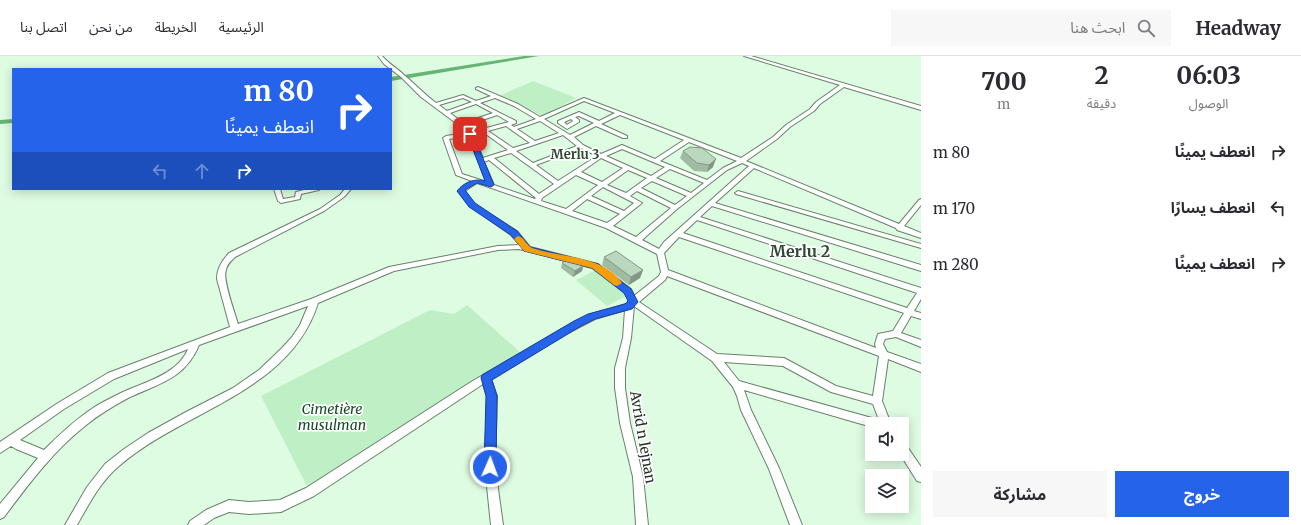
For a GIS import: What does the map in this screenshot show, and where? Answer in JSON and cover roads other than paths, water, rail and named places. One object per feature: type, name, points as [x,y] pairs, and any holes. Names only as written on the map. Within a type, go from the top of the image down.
[{"type":"street","points":[[380,56],[392,68]]},
{"type":"street","points":[[746,56],[921,108]]},
{"type":"street","points":[[392,68],[434,104],[462,125],[470,134],[491,185]]},
{"type":"street","points":[[637,240],[725,169],[775,138],[788,126],[812,110],[824,98],[843,85]]},
{"type":"street","points":[[478,88],[541,119],[562,134],[570,137],[581,146],[692,196]]},
{"type":"street","points":[[194,525],[210,514],[229,506],[281,506],[310,492],[486,378],[577,324],[592,317],[631,304],[662,278],[665,272],[660,253],[637,240],[608,226],[567,212],[538,199],[459,175],[446,138],[485,131],[514,122],[463,96],[434,104]]},
{"type":"street","points":[[446,113],[478,104],[495,96]]},
{"type":"street","points":[[513,129],[541,119],[584,99],[740,160],[921,236]]},
{"type":"street","points":[[462,125],[498,113]]},
{"type":"street","points":[[570,137],[618,113]]},
{"type":"street","points":[[571,118],[579,114],[625,137]]},
{"type":"street","points":[[507,124],[534,142]]},
{"type":"street","points":[[485,131],[558,184]]},
{"type":"street","points":[[481,161],[534,142],[562,134]]},
{"type":"street","points":[[655,161],[688,140]]},
{"type":"street","points":[[532,164],[581,146]]},
{"type":"street","points":[[538,199],[575,172],[601,156],[622,147],[708,183]]},
{"type":"street","points":[[490,158],[538,199]]},
{"type":"street","points":[[660,253],[752,166]]},
{"type":"street","points":[[626,196],[651,178],[670,167]]},
{"type":"street","points":[[567,212],[586,196],[627,168]]},
{"type":"street","points":[[575,172],[638,203]]},
{"type":"street","points":[[477,181],[461,191],[472,205],[514,233],[527,249]]},
{"type":"street","points":[[637,189],[675,208]]},
{"type":"street","points":[[277,190],[281,201],[298,198],[298,193],[312,190]]},
{"type":"street","points":[[235,329],[221,279],[221,271],[225,263],[232,255],[248,246],[322,210],[342,196],[347,190]]},
{"type":"street","points":[[738,193],[921,246]]},
{"type":"street","points":[[586,196],[623,213]]},
{"type":"street","points":[[608,226],[623,213],[650,196]]},
{"type":"street","points":[[899,228],[921,201]]},
{"type":"street","points":[[711,204],[921,268]]},
{"type":"street","points":[[696,218],[921,292],[896,334]]},
{"type":"street","points":[[679,234],[921,316]]},
{"type":"street","points":[[0,448],[61,406],[111,376],[195,343],[314,301],[392,269],[498,248],[519,247],[595,266],[628,291],[631,304],[715,358],[736,384],[742,395],[746,410],[774,468],[796,525]]},
{"type":"street","points":[[665,272],[921,368]]},
{"type":"street","points":[[71,525],[100,478],[115,462],[175,423],[239,389],[255,377],[296,338],[310,315],[314,301]]},
{"type":"street","name":"Avrid n lejnan","points":[[631,304],[627,338],[620,368],[620,388],[625,423],[638,477],[642,525]]},
{"type":"street","points":[[883,417],[877,401],[884,354],[879,344],[881,336],[896,334],[921,344]]},
{"type":"street","points":[[0,513],[19,486],[46,456],[84,420],[115,400],[141,390],[177,370],[189,360],[195,343]]},
{"type":"street","points":[[715,358],[784,362],[834,389],[864,399],[877,401]]},
{"type":"street","points":[[486,378],[492,396],[490,467],[497,525]]},
{"type":"street","points":[[736,384],[865,420]]},
{"type":"street","points":[[12,440],[20,446],[46,456]]},
{"type":"street","points":[[909,459],[921,477]]},
{"type":"waterway","points":[[392,79],[536,56]]},
{"type":"waterway","points":[[0,122],[12,121]]},
{"type":"district","name":"Merlu 3","points":[[575,154]]},
{"type":"district","name":"Merlu 2","points":[[800,251]]},
{"type":"park label","name":"Cimetière musulman","points":[[332,418]]}]
